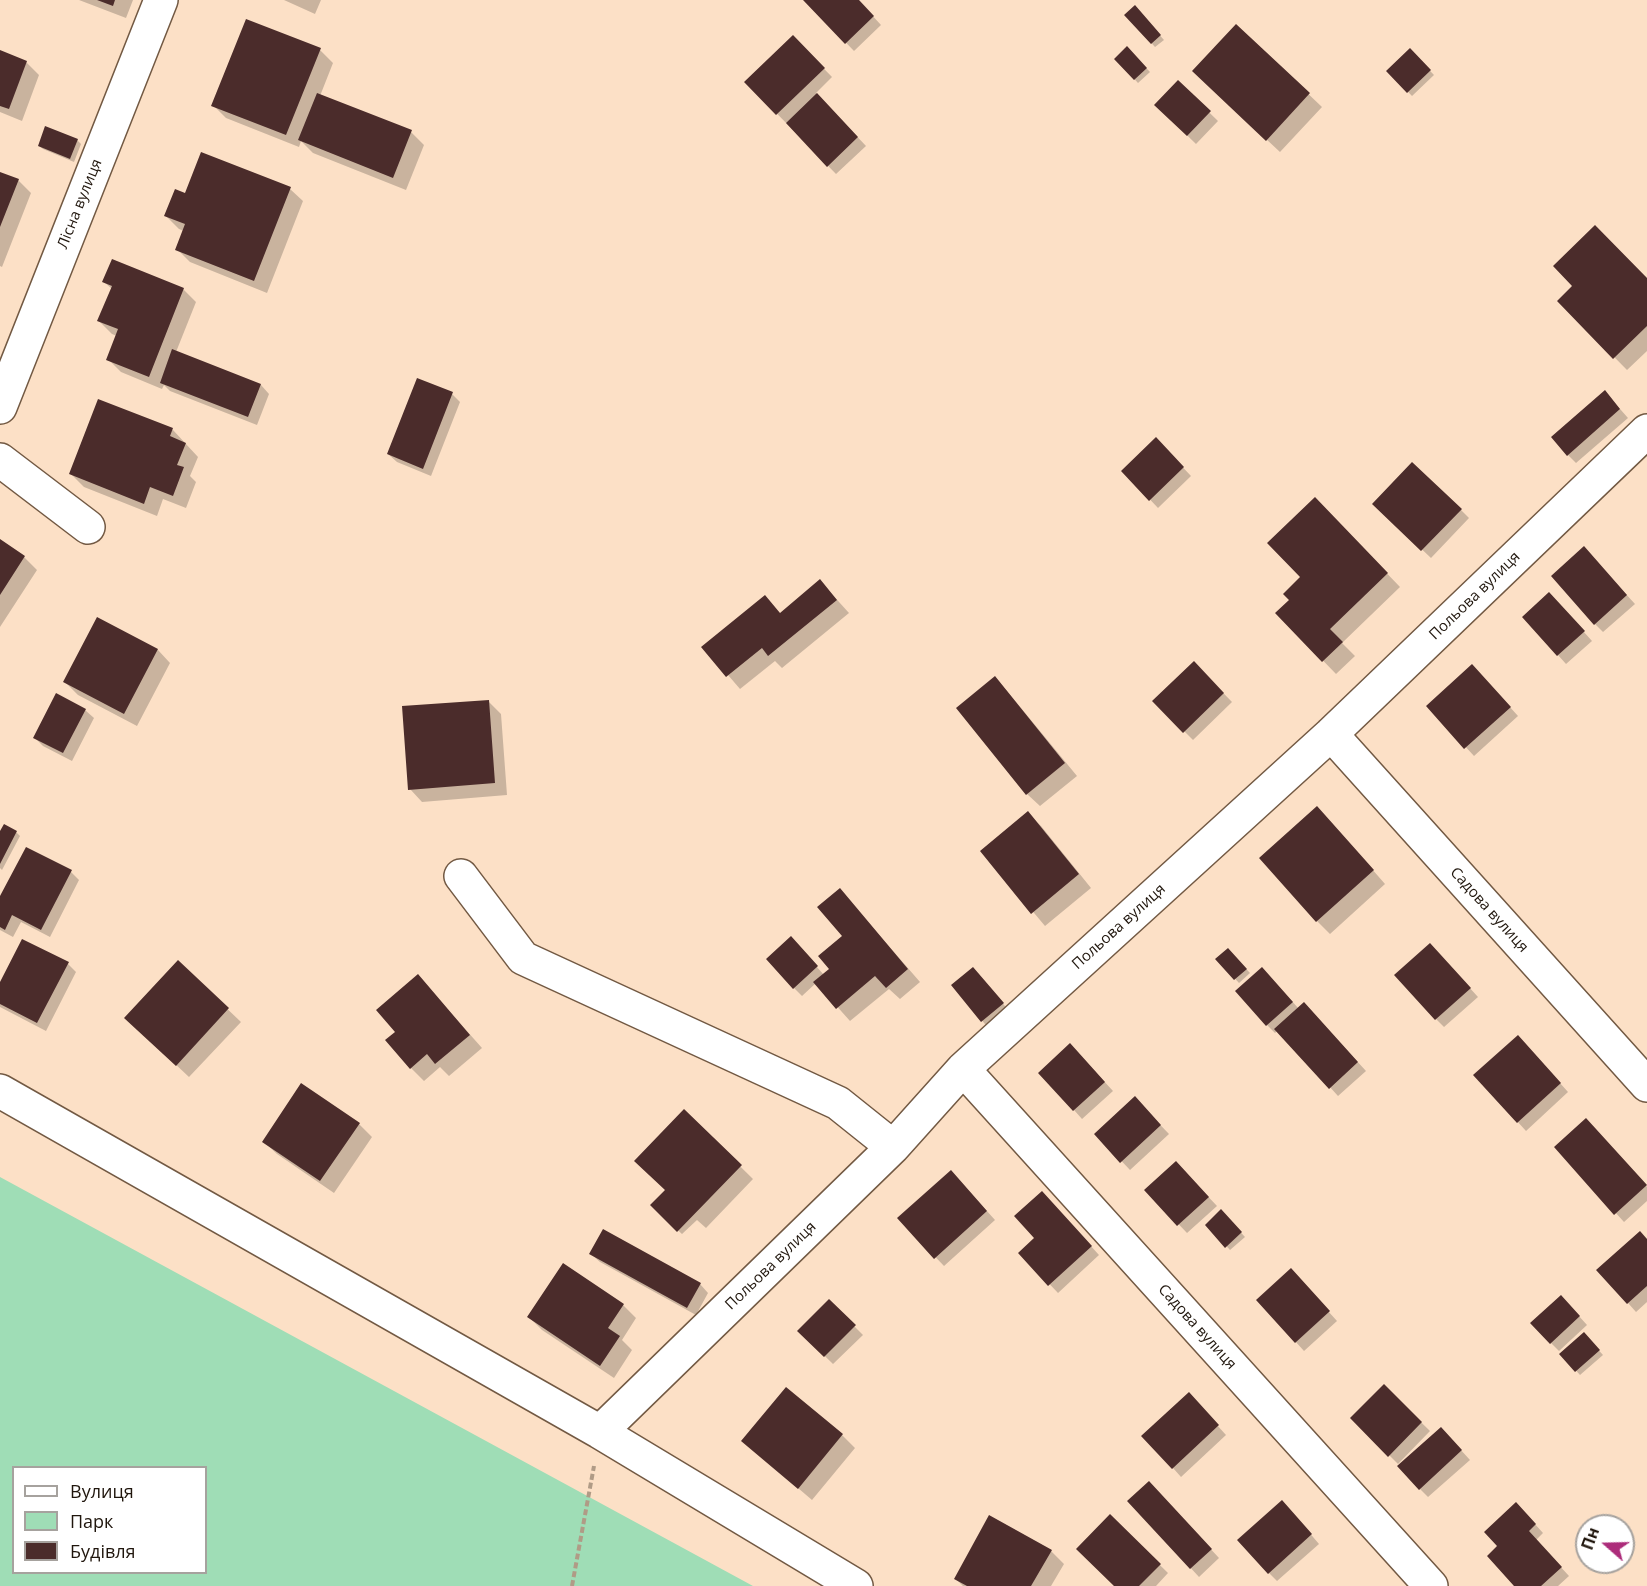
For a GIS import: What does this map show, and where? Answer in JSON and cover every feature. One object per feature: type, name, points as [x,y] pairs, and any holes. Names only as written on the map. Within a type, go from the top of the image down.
[{"type":"street","name":"Лісна вулиця","points":[[0,407],[161,0]]},
{"type":"street","name":"Польова вулиця","points":[[600,1432],[893,1147],[963,1069],[1331,734],[1647,431]]},
{"type":"street","points":[[0,460],[88,527]]},
{"type":"street","name":"Садова вулиця","points":[[1331,734],[1647,1085]]},
{"type":"street","points":[[461,876],[523,958],[838,1103],[893,1147]]},
{"type":"street","name":"Садова вулиця","points":[[963,1069],[1431,1586]]},
{"type":"street","points":[[0,1091],[600,1432],[856,1586]]},
{"type":"path","points":[[572,1586],[600,1432]]},
{"type":"green space","points":[[0,1177],[753,1586],[0,1586]]},
{"type":"building","points":[[97,0],[115,0],[113,6]]},
{"type":"building","points":[[803,0],[859,0],[874,16],[845,44]]},
{"type":"building","points":[[1135,5],[1161,35],[1151,44],[1124,15]]},
{"type":"building","points":[[246,19],[321,48],[286,135],[211,106]]},
{"type":"building","points":[[1236,24],[1310,93],[1266,141],[1192,71]]},
{"type":"building","points":[[793,35],[825,68],[776,115],[744,82]]},
{"type":"building","points":[[1127,46],[1147,68],[1134,80],[1114,59]]},
{"type":"building","points":[[1410,48],[1431,70],[1407,93],[1386,71]]},
{"type":"building","points":[[0,50],[27,61],[9,109],[0,106]]},
{"type":"building","points":[[1178,80],[1211,111],[1187,136],[1154,105]]},
{"type":"building","points":[[317,93],[412,130],[393,178],[298,140]]},
{"type":"building","points":[[817,93],[858,137],[827,167],[786,123]]},
{"type":"building","points":[[45,126],[78,139],[70,159],[38,146]]},
{"type":"building","points":[[201,152],[291,187],[254,281],[175,250],[185,224],[164,216],[175,189],[185,193]]},
{"type":"building","points":[[0,172],[19,179],[0,227]]},
{"type":"building","points":[[1595,225],[1647,278],[1647,326],[1613,359],[1557,301],[1572,286],[1553,266]]},
{"type":"building","points":[[112,259],[184,288],[149,377],[106,360],[118,329],[97,321],[112,286],[102,282]]},
{"type":"building","points":[[172,349],[261,384],[248,417],[160,383]]},
{"type":"building","points":[[417,378],[453,392],[423,469],[387,454]]},
{"type":"building","points":[[1605,390],[1620,409],[1567,456],[1551,437]]},
{"type":"building","points":[[98,399],[173,428],[170,436],[186,443],[177,465],[184,467],[173,496],[150,487],[144,504],[69,474]]},
{"type":"building","points":[[1156,437],[1184,467],[1149,501],[1121,471]]},
{"type":"building","points":[[1412,462],[1462,509],[1421,551],[1372,504]]},
{"type":"building","points":[[1315,497],[1388,573],[1330,629],[1343,642],[1322,662],[1275,613],[1289,600],[1283,594],[1300,577],[1267,543]]},
{"type":"building","points":[[0,539],[25,556],[0,595]]},
{"type":"building","points":[[1584,546],[1627,595],[1594,625],[1551,576]]},
{"type":"building","points":[[820,579],[837,600],[768,656],[762,648],[726,677],[701,647],[765,595],[780,613]]},
{"type":"building","points":[[1549,592],[1585,631],[1557,656],[1522,617]]},
{"type":"building","points":[[97,617],[158,649],[124,714],[63,682]]},
{"type":"building","points":[[1194,661],[1224,693],[1183,733],[1152,701]]},
{"type":"building","points":[[1472,664],[1511,707],[1464,749],[1426,706]]},
{"type":"building","points":[[995,676],[1065,763],[1026,795],[956,708]]},
{"type":"building","points":[[56,693],[86,709],[63,753],[33,738]]},
{"type":"building","points":[[489,700],[495,783],[408,790],[402,706]]},
{"type":"building","points":[[1317,806],[1374,870],[1316,922],[1259,858]]},
{"type":"building","points":[[1028,811],[1079,874],[1031,914],[980,851]]},
{"type":"building","points":[[4,824],[17,831],[0,864],[0,831]]},
{"type":"building","points":[[26,847],[72,870],[41,930],[12,915],[5,930],[0,927],[0,896]]},
{"type":"building","points":[[840,888],[908,969],[886,988],[875,976],[836,1009],[813,982],[829,969],[818,956],[842,936],[817,907]]},
{"type":"building","points":[[791,936],[818,966],[793,989],[766,959]]},
{"type":"building","points":[[22,939],[69,962],[37,1023],[0,1004],[0,982]]},
{"type":"building","points":[[1430,943],[1471,988],[1435,1020],[1394,975]]},
{"type":"building","points":[[1228,948],[1247,969],[1234,980],[1215,959]]},
{"type":"building","points":[[178,960],[229,1008],[176,1066],[124,1018]]},
{"type":"building","points":[[973,967],[1004,1003],[981,1022],[951,985]]},
{"type":"building","points":[[1262,967],[1293,1002],[1266,1026],[1235,991]]},
{"type":"building","points":[[418,974],[470,1035],[435,1064],[427,1054],[410,1069],[385,1040],[395,1032],[376,1010]]},
{"type":"building","points":[[1304,1002],[1358,1062],[1329,1089],[1274,1029]]},
{"type":"building","points":[[1518,1035],[1561,1083],[1517,1123],[1473,1075]]},
{"type":"building","points":[[1070,1043],[1105,1082],[1073,1111],[1038,1073]]},
{"type":"building","points":[[301,1083],[360,1123],[320,1181],[262,1142]]},
{"type":"building","points":[[1135,1096],[1161,1125],[1120,1163],[1094,1134]]},
{"type":"building","points":[[684,1109],[742,1165],[677,1232],[650,1205],[665,1190],[634,1161]]},
{"type":"building","points":[[1586,1118],[1647,1185],[1614,1215],[1554,1147]]},
{"type":"building","points":[[1176,1161],[1209,1197],[1177,1226],[1144,1190]]},
{"type":"building","points":[[951,1170],[987,1211],[934,1259],[897,1218]]},
{"type":"building","points":[[1042,1191],[1092,1246],[1048,1286],[1018,1253],[1034,1238],[1014,1216]]},
{"type":"building","points":[[1221,1209],[1242,1232],[1225,1248],[1205,1225]]},
{"type":"building","points":[[603,1229],[701,1283],[687,1308],[589,1254]]},
{"type":"building","points":[[1640,1231],[1647,1239],[1647,1286],[1627,1304],[1596,1270]]},
{"type":"building","points":[[563,1263],[624,1304],[608,1328],[620,1336],[600,1366],[527,1317]]},
{"type":"building","points":[[1291,1268],[1330,1311],[1295,1343],[1256,1300]]},
{"type":"building","points":[[1561,1295],[1580,1316],[1550,1344],[1530,1323]]},
{"type":"building","points":[[829,1299],[856,1325],[824,1357],[797,1331]]},
{"type":"building","points":[[1584,1332],[1600,1350],[1575,1372],[1559,1354]]},
{"type":"building","points":[[1384,1384],[1422,1422],[1388,1457],[1350,1418]]},
{"type":"building","points":[[786,1387],[843,1434],[798,1489],[741,1441]]},
{"type":"building","points":[[1189,1392],[1219,1425],[1172,1469],[1141,1436]]},
{"type":"building","points":[[1441,1427],[1462,1450],[1419,1490],[1397,1466]]},
{"type":"building","points":[[1149,1481],[1212,1549],[1190,1569],[1127,1501]]},
{"type":"building","points":[[1282,1500],[1312,1534],[1268,1574],[1237,1540]]},
{"type":"building","points":[[1516,1502],[1536,1524],[1529,1531],[1562,1567],[1541,1586],[1514,1586],[1487,1556],[1497,1546],[1484,1532]]},
{"type":"building","points":[[1110,1514],[1161,1564],[1139,1586],[1114,1586],[1076,1549]]},
{"type":"building","points":[[989,1515],[1052,1550],[1031,1586],[967,1586],[954,1579]]}]
